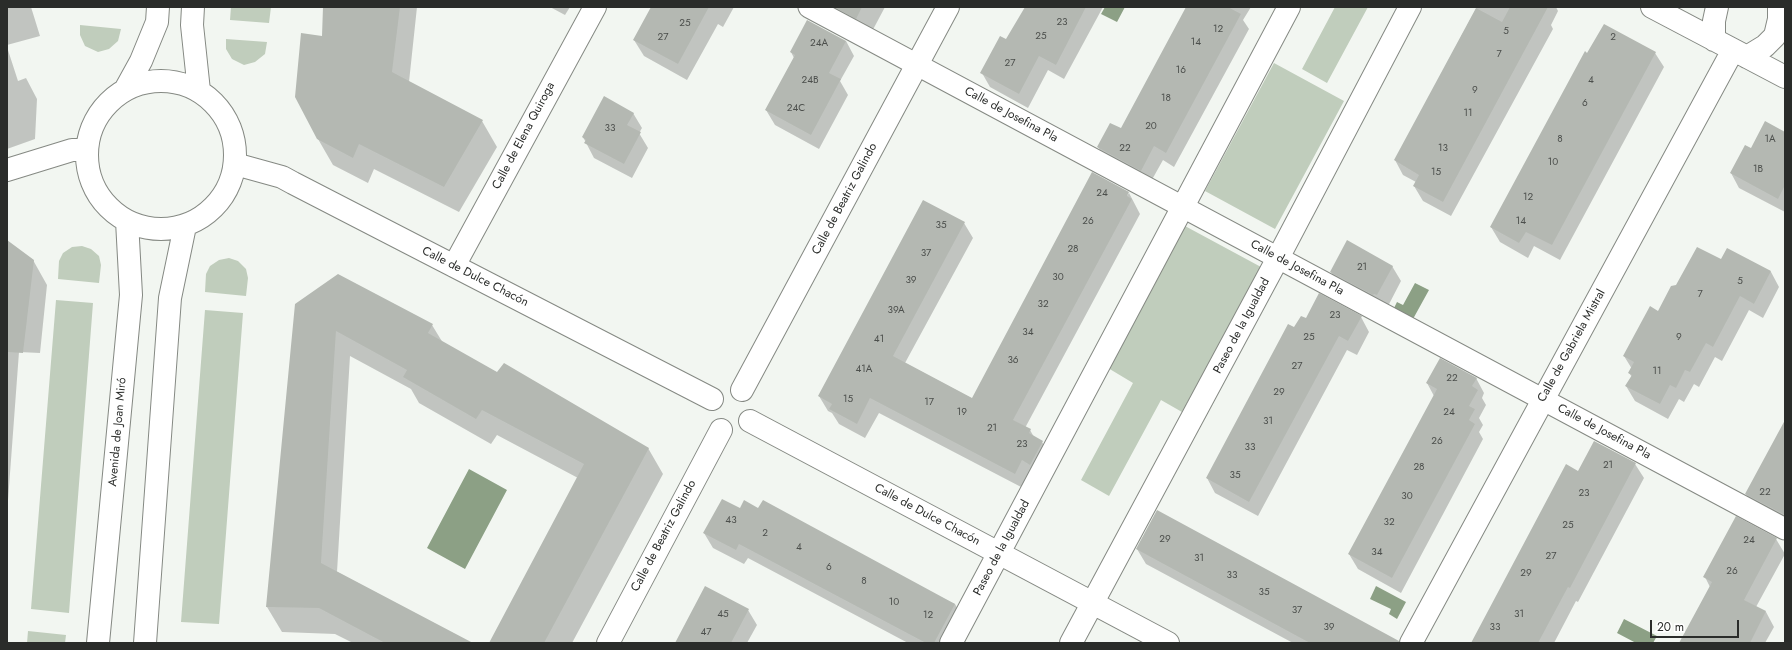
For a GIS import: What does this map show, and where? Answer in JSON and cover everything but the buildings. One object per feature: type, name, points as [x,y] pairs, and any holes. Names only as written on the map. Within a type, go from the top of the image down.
[{"type":"street","points":[[126,90],[152,35],[157,22],[158,7]]},
{"type":"street","points":[[193,7],[192,25],[199,91]]},
{"type":"street","name":"Calle de Elena Quiroga","points":[[454,266],[595,7]]},
{"type":"street","name":"Calle de Josefina Pla","points":[[809,7],[1785,530]]},
{"type":"street","name":"Calle de Beatriz Galindo","points":[[742,390],[948,7]]},
{"type":"street","name":"Paseo de la Igualdad","points":[[951,643],[1289,7]]},
{"type":"street","name":"Paseo de la Igualdad","points":[[1071,643],[1278,258],[1410,7]]},
{"type":"street","points":[[1652,7],[1785,77]]},
{"type":"street","points":[[1714,40],[1714,21],[1718,7]]},
{"type":"street","points":[[1740,54],[1765,46],[1775,36],[1779,19],[1779,7]]},
{"type":"street","name":"Calle de Gabriela Mistral","points":[[1411,643],[1543,400],[1740,54]]},
{"type":"street","points":[[162,81],[181,84],[199,91],[216,104],[228,122],[235,142],[235,164],[230,184],[219,202],[203,217],[185,226],[170,229],[155,229],[140,227],[127,221],[110,208],[96,191],[89,171],[87,150],[91,131],[99,114],[110,100],[126,90],[144,83],[162,81]]},
{"type":"street","points":[[7,170],[72,150],[87,150]]},
{"type":"street","name":"Calle de Dulce Chacón","points":[[235,164],[282,177],[712,399]]},
{"type":"street","name":"Avenida de Joan Miró","points":[[98,643],[131,295],[127,221]]},
{"type":"street","points":[[145,643],[170,298],[185,226]]},
{"type":"street","points":[[730,387],[742,390],[750,398],[754,410],[750,421],[743,429],[732,432],[721,430],[712,422],[709,410],[712,399],[719,391],[730,387]]},
{"type":"street","name":"Calle de Dulce Chacón","points":[[750,421],[1168,643]]},
{"type":"street","name":"Calle de Beatriz Galindo","points":[[608,643],[721,430]]},
{"type":"shaded area","points":[[231,7],[271,7],[269,23],[230,20]]},
{"type":"shaded area","points":[[1105,7],[1125,7],[1117,22],[1101,14]]},
{"type":"shaded area","points":[[1335,7],[1368,7],[1327,83],[1302,69]]},
{"type":"shaded area","points":[[80,25],[121,29],[118,41],[109,49],[98,52],[85,46],[80,35]]},
{"type":"shaded area","points":[[226,39],[267,42],[265,54],[255,62],[244,65],[232,59],[226,49]]},
{"type":"shaded area","points":[[1274,63],[1344,101],[1275,229],[1205,191]]},
{"type":"shaded area","points":[[1185,226],[1261,267],[1182,412],[1161,400],[1109,496],[1081,480],[1133,383],[1108,368]]},
{"type":"shaded area","points":[[82,246],[91,249],[99,256],[101,265],[99,283],[58,279],[59,261],[63,253],[72,247]]},
{"type":"shaded area","points":[[229,258],[238,261],[246,269],[248,278],[246,296],[205,292],[206,274],[210,266],[219,260]]},
{"type":"shaded area","points":[[1415,283],[1429,290],[1413,319],[1394,308],[1397,302],[1403,305]]},
{"type":"shaded area","points":[[56,300],[93,303],[69,613],[31,609]]},
{"type":"shaded area","points":[[205,310],[243,313],[219,624],[181,622]]},
{"type":"shaded area","points":[[469,469],[507,490],[465,569],[427,548]]},
{"type":"shaded area","points":[[1376,586],[1406,602],[1397,619],[1389,614],[1391,609],[1370,599]]},
{"type":"shaded area","points":[[1624,619],[1657,636],[1653,643],[1636,643],[1617,633]]},
{"type":"shaded area","points":[[28,631],[66,635],[65,643],[27,643]]}]
